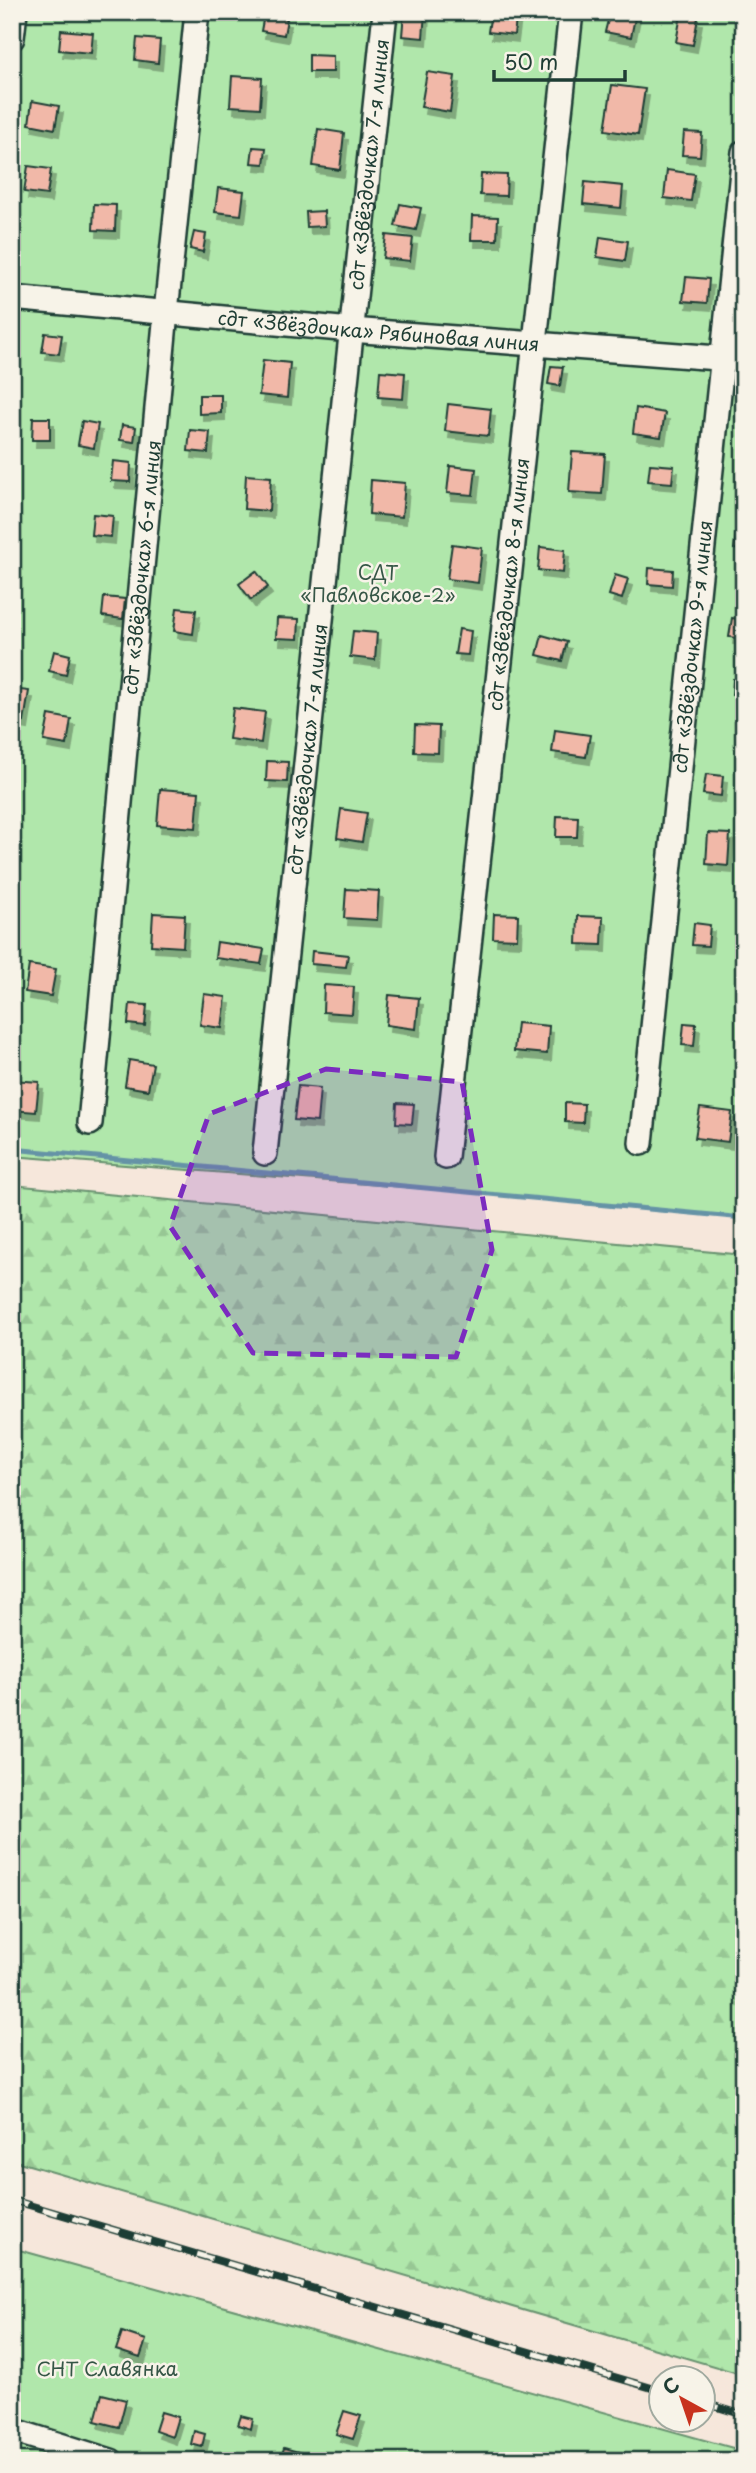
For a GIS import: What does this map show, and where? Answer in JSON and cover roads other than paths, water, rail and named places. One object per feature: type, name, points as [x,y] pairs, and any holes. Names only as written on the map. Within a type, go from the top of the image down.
[{"type":"street","points":[[12,37],[15,12]]},
{"type":"street","name":"сдт «Звёздочка» 6-я линия","points":[[90,1123],[197,12]]},
{"type":"street","name":"сдт «Звёздочка» 7-я линия","points":[[265,1153],[385,12]]},
{"type":"street","name":"сдт «Звёздочка» 8-я линия","points":[[446,1157],[570,12]]},
{"type":"street","name":"сдт «Звёздочка» 9-я линия","points":[[640,1143],[733,359],[744,152]]},
{"type":"street","name":"сдт «Звёздочка» Рябиновая линия","points":[[12,298],[351,330],[733,359]]},
{"type":"street","points":[[12,2430],[83,2457],[111,2461]]},
{"type":"waterway","points":[[12,1149],[744,1218]]},
{"type":"railway","points":[[12,2200],[648,2387]]},
{"type":"railway","points":[[718,2407],[744,2415]]},
{"type":"park label","name":"СДТ «Павловское-2»","points":[[378,584]]},
{"type":"park label","name":"СНТ Славянка","points":[[107,2369]]}]
